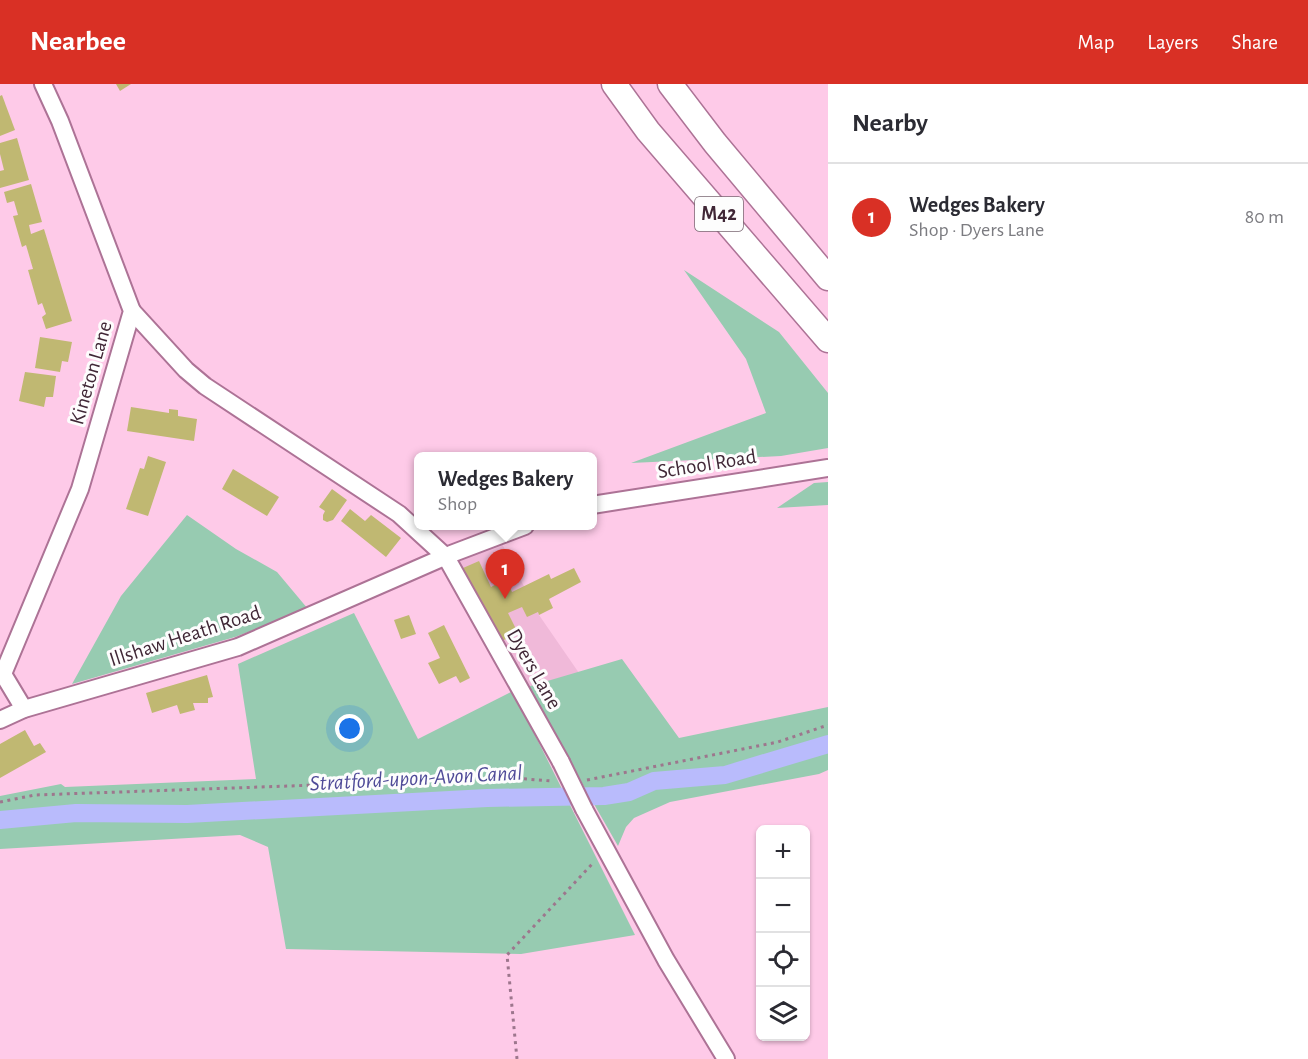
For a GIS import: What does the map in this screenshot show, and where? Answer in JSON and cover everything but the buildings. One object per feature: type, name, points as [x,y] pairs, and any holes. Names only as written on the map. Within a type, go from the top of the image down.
[{"type":"highway","name":"M42","points":[[614,84],[648,131],[828,340]]},
{"type":"highway","name":"M42","points":[[670,84],[715,143],[828,278]]},
{"type":"street","name":"Kineton Lane","points":[[24,709],[2,677],[80,489],[132,311],[60,121],[43,84]]},
{"type":"street","name":"Dyers Lane","points":[[132,311],[186,370],[205,386],[399,514],[414,528]]},
{"type":"street","name":"School Road","points":[[597,504],[828,468]]},
{"type":"street","name":"Dyers Lane","points":[[416,530],[446,557],[561,762],[666,960],[726,1059]]},
{"type":"street","points":[[446,557],[513,530]]},
{"type":"street","name":"Illshaw Heath Road","points":[[0,720],[24,709],[238,647],[446,557]]},
{"type":"path","points":[[586,780],[778,742],[828,725]]},
{"type":"path","points":[[0,802],[34,795],[514,778],[554,781]]},
{"type":"path","points":[[517,1059],[507,955],[606,848]]},
{"type":"shaded area","points":[[501,542],[539,615],[579,673],[527,687],[455,563]]},
{"type":"green space","points":[[684,270],[779,332],[828,393],[828,448],[781,456],[631,463],[766,413],[746,359]]},
{"type":"green space","points":[[828,482],[828,505],[777,508],[814,483]]},
{"type":"green space","points":[[187,515],[236,549],[277,572],[308,609],[235,637],[72,684],[121,596]]},
{"type":"green space","points":[[354,613],[418,739],[513,691],[635,935],[521,954],[286,949],[268,847],[240,835],[0,849],[0,796],[61,784],[65,787],[256,779],[238,664]]},
{"type":"green space","points":[[622,659],[679,738],[828,707],[828,770],[819,774],[670,802],[634,818],[626,827],[618,846],[527,687]]},
{"type":"waterway","name":"Stratford-upon-Avon Canal","points":[[0,820],[76,813],[187,814],[487,798],[604,796],[629,792],[654,781],[725,775],[828,744]]},
{"type":"place","name":"Wedges Bakery","points":[[505,599]]}]
